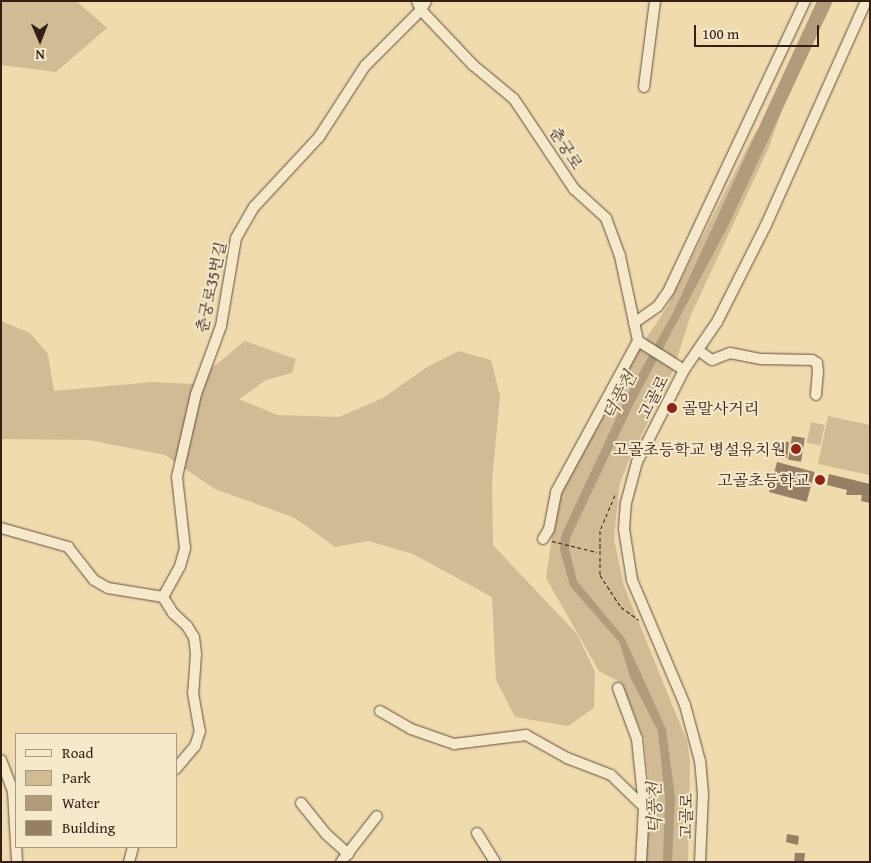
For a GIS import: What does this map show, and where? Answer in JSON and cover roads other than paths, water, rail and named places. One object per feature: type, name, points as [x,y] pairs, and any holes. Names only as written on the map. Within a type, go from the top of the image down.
[{"type":"street","points":[[644,87],[656,1]]},
{"type":"street","points":[[634,323],[658,306],[669,290],[805,1]]},
{"type":"street","name":"고골로","points":[[700,862],[703,794],[698,752],[685,705],[649,625],[632,580],[626,552],[626,503],[637,462],[684,370],[717,322],[766,225],[866,1]]},
{"type":"street","name":"춘궁로","points":[[421,4],[473,65],[514,99],[574,189],[606,218],[620,256],[638,341]]},
{"type":"street","name":"춘궁로35번길","points":[[163,597],[180,566],[185,548],[177,477],[196,394],[224,310],[230,258],[236,238],[254,207],[319,137],[359,74],[421,4]]},
{"type":"street","points":[[543,539],[549,528],[556,492],[638,341],[684,370]]},
{"type":"street","points":[[698,350],[712,360],[730,353],[762,359],[812,360],[817,363],[816,394]]},
{"type":"street","points":[[1,528],[68,547],[94,580],[108,588],[163,597],[173,613],[187,626],[194,637],[196,654],[193,693],[200,731],[195,746],[178,767]]},
{"type":"street","points":[[618,688],[637,739],[644,807],[641,862]]},
{"type":"street","points":[[380,711],[411,729],[454,744],[526,736],[568,758],[611,775],[644,807]]},
{"type":"street","points":[[1,760],[13,792],[15,827]]},
{"type":"street","points":[[300,803],[345,858],[377,816]]},
{"type":"street","points":[[477,833],[495,862]]},
{"type":"street","points":[[16,848],[17,862]]},
{"type":"street","points":[[129,862],[133,848]]},
{"type":"water","points":[[817,1],[833,1],[728,226],[634,403],[570,538],[569,549],[577,581],[625,639],[666,729],[675,798],[672,862],[663,862],[665,797],[658,731],[630,677],[620,643],[570,586],[560,550],[561,536],[626,397],[674,311]]},
{"type":"place","name":"골말사거리","points":[[672,408]]},
{"type":"place","name":"고골초등학교 병설유치원","points":[[796,449]]},
{"type":"place","name":"고골초등학교","points":[[820,480]]},
{"type":"water label","name":"덕풍천","points":[[620,396]]},
{"type":"water label","name":"덕풍천","points":[[655,808]]}]
